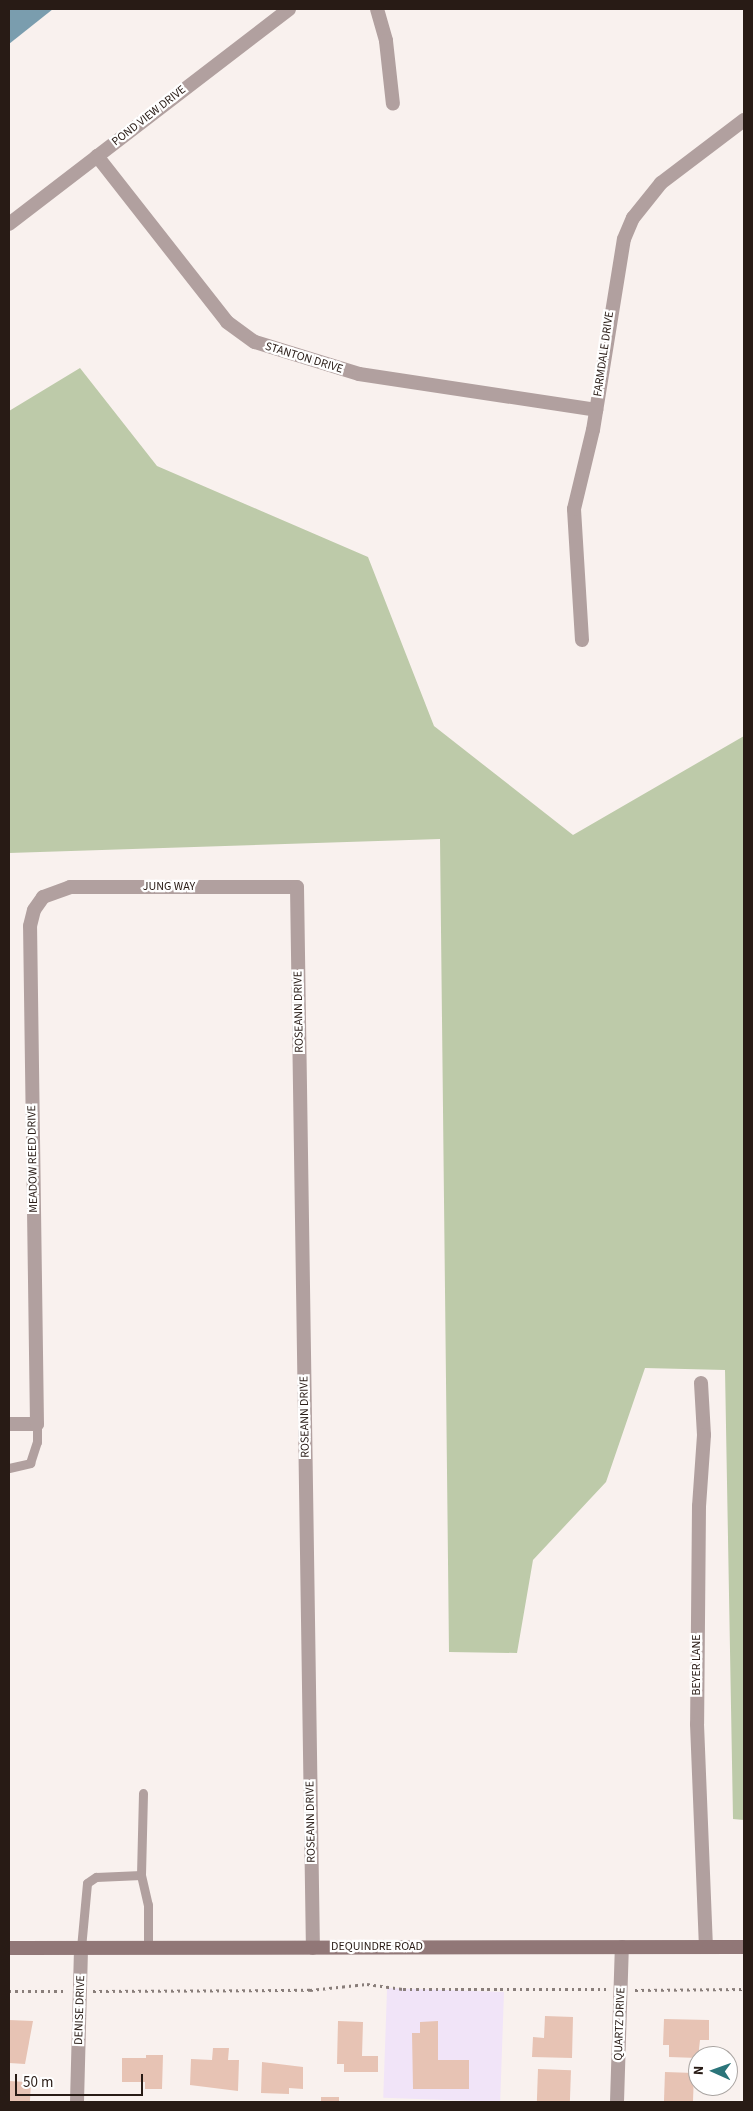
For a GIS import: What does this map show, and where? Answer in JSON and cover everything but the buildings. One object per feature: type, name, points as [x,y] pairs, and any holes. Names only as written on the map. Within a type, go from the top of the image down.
[{"type":"main road","name":"DEQUINDRE ROAD","points":[[9,1948],[744,1947]]},
{"type":"street","name":"POND VIEW DRIVE","points":[[9,224],[289,9]]},
{"type":"street","points":[[377,9],[386,41],[393,104]]},
{"type":"street","name":"FARMDALE DRIVE","points":[[582,640],[574,509],[596,410],[617,263],[633,218],[661,183],[744,120]]},
{"type":"street","name":"STANTON DRIVE","points":[[97,156],[221,315],[254,342],[360,374],[596,410]]},
{"type":"street","name":"JUNG WAY","points":[[43,897],[70,887],[297,887]]},
{"type":"street","name":"ROSEANN DRIVE","points":[[297,887],[313,1948]]},
{"type":"street","name":"MEADOW REED DRIVE","points":[[37,1424],[30,926],[43,897]]},
{"type":"street","name":"BEYER LANE","points":[[701,1383],[704,1435],[699,1506],[697,1724],[706,1947]]},
{"type":"street","points":[[9,1424],[37,1424]]},
{"type":"street","name":"QUARTZ DRIVE","points":[[617,2102],[622,1947]]},
{"type":"street","name":"DENISE DRIVE","points":[[77,2102],[81,1948]]},
{"type":"lane","points":[[9,1468],[30,1463],[38,1442],[37,1424]]},
{"type":"lane","points":[[143,1793],[141,1876],[148,1905],[148,1948]]},
{"type":"lane","points":[[81,1948],[87,1883],[96,1877],[141,1876]]},
{"type":"path","points":[[94,1991],[310,1990],[367,1984],[403,1989],[607,1990]]},
{"type":"path","points":[[633,1990],[744,1989]]},
{"type":"path","points":[[9,1991],[66,1991]]},
{"type":"shaded area","points":[[387,1988],[504,1992],[500,2102],[383,2098]]},
{"type":"green space","points":[[80,368],[157,466],[368,557],[434,726],[573,835],[744,736],[744,1820],[733,1819],[725,1370],[645,1368],[606,1482],[533,1560],[517,1653],[449,1652],[440,839],[9,853],[9,411]]},
{"type":"water","points":[[9,9],[53,9],[9,44]]}]
